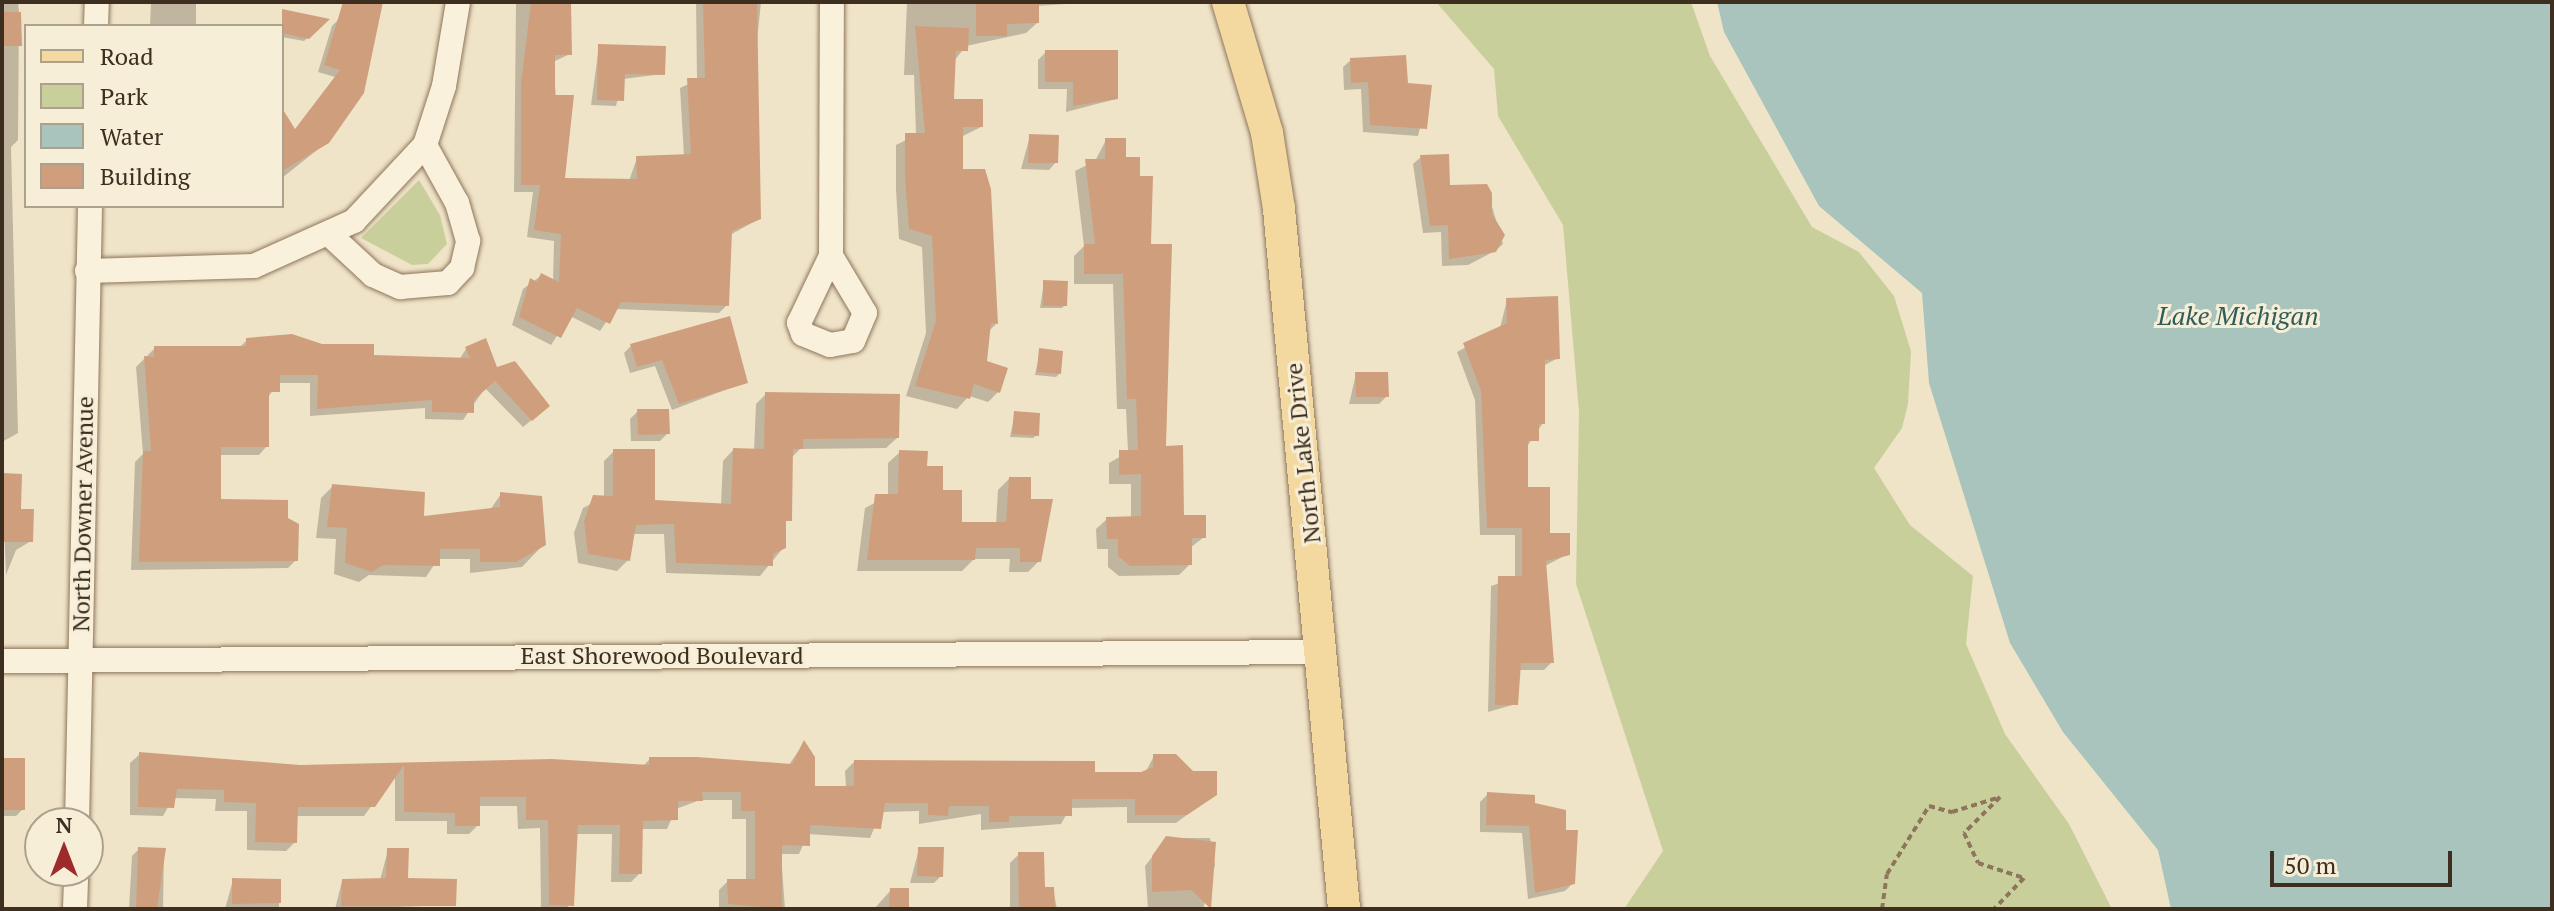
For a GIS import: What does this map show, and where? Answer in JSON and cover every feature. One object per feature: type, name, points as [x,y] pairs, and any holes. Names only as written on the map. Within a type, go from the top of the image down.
[{"type":"main road","name":"North Lake Drive","points":[[1228,2],[1267,133],[1279,209],[1344,909]]},
{"type":"street","points":[[96,24],[97,2]]},
{"type":"street","points":[[87,271],[254,266],[330,235],[381,196],[425,145],[458,2]]},
{"type":"street","points":[[831,256],[832,2]]},
{"type":"street","points":[[330,235],[386,282],[418,291],[448,283],[462,268],[468,241],[446,178],[425,145]]},
{"type":"street","name":"North Downer Avenue","points":[[77,807],[90,208]]},
{"type":"street","name":"East Shorewood Boulevard","points":[[2,661],[1322,652]]},
{"type":"street","points":[[75,909],[76,887]]},
{"type":"path","points":[[1882,909],[1887,874],[1929,806],[1952,812],[2000,797],[1964,833],[1978,863],[2024,878],[1994,909]]},
{"type":"green space","points":[[1436,2],[1691,2],[1710,56],[1812,227],[1859,252],[1894,296],[1911,351],[1908,404],[1902,428],[1874,468],[1910,525],[1973,576],[1966,644],[2005,734],[2069,824],[2112,909],[1624,909],[1663,851],[1576,584],[1579,412],[1563,225],[1498,116],[1494,69]]},
{"type":"green space","points":[[419,180],[440,215],[447,244],[428,264],[412,265],[361,238]]},
{"type":"water","name":"Lake Michigan","points":[[1717,2],[2552,2],[2552,909],[2171,909],[2158,850],[2063,732],[2010,643],[1929,383],[1922,293],[1819,206],[1724,32]]},
{"type":"building","points":[[343,2],[383,2],[364,93],[329,143],[284,170],[284,111],[295,129],[340,70],[324,65]]},
{"type":"building","points":[[531,2],[571,2],[572,55],[555,55],[555,95],[574,95],[565,178],[637,179],[636,156],[691,154],[687,78],[705,78],[703,2],[757,2],[761,219],[732,231],[729,306],[621,302],[610,324],[577,308],[561,338],[519,317],[530,278],[537,282],[541,273],[559,282],[561,234],[534,230],[540,185],[521,185],[521,84]]},
{"type":"building","points":[[976,2],[1039,2],[1039,23],[1007,24],[1007,36],[976,36]]},
{"type":"building","points":[[282,9],[330,19],[309,39],[284,33]]},
{"type":"building","points":[[2,12],[21,12],[22,46],[2,46]]},
{"type":"building","points":[[915,26],[969,28],[968,51],[956,51],[954,99],[983,99],[983,127],[963,127],[963,169],[985,169],[991,189],[998,324],[991,323],[987,361],[1008,368],[1000,393],[974,384],[970,399],[915,386],[936,321],[932,236],[909,229],[905,178],[905,133],[925,133]]},
{"type":"building","points":[[598,44],[666,46],[665,75],[625,74],[624,101],[597,100]]},
{"type":"building","points":[[1045,50],[1118,50],[1118,99],[1073,106],[1073,82],[1045,82]]},
{"type":"building","points":[[1406,55],[1408,83],[1432,85],[1427,129],[1370,125],[1368,82],[1351,83],[1350,58]]},
{"type":"building","points":[[1029,134],[1059,135],[1058,163],[1028,163]]},
{"type":"building","points":[[1105,138],[1126,138],[1126,157],[1140,157],[1140,176],[1153,176],[1151,244],[1172,244],[1166,446],[1183,445],[1184,515],[1206,515],[1206,538],[1192,538],[1192,565],[1130,566],[1118,556],[1118,539],[1107,539],[1106,517],[1141,516],[1141,474],[1119,475],[1119,450],[1138,450],[1136,399],[1127,399],[1123,274],[1084,274],[1084,244],[1095,244],[1085,159],[1105,159]]},
{"type":"building","points":[[1449,154],[1450,185],[1487,184],[1492,193],[1492,214],[1505,235],[1496,252],[1449,259],[1448,225],[1430,226],[1420,155]]},
{"type":"building","points":[[1043,280],[1068,281],[1067,306],[1043,306]]},
{"type":"building","points":[[1558,296],[1560,359],[1545,360],[1545,424],[1539,424],[1539,441],[1528,441],[1528,487],[1550,487],[1550,533],[1570,533],[1570,555],[1546,561],[1554,663],[1521,663],[1518,705],[1495,705],[1498,576],[1522,576],[1522,528],[1487,528],[1481,391],[1463,343],[1507,323],[1506,298]]},
{"type":"building","points":[[730,316],[748,383],[679,404],[662,360],[637,367],[630,344]]},
{"type":"building","points":[[292,334],[322,344],[374,344],[374,355],[470,358],[465,347],[486,338],[497,367],[515,361],[550,406],[532,421],[495,381],[474,400],[474,413],[432,412],[432,400],[317,409],[318,375],[280,375],[280,392],[269,392],[269,447],[221,447],[221,499],[288,500],[288,518],[299,524],[298,561],[139,562],[143,451],[151,451],[144,356],[154,357],[154,346],[246,346],[246,338]]},
{"type":"building","points":[[1039,348],[1063,351],[1061,374],[1037,372]]},
{"type":"building","points":[[1355,372],[1388,372],[1389,397],[1356,397]]},
{"type":"building","points":[[765,392],[900,394],[899,438],[803,439],[803,449],[793,449],[792,521],[786,521],[786,548],[773,554],[773,566],[676,563],[674,524],[636,525],[630,561],[588,554],[584,521],[593,495],[613,496],[613,449],[655,449],[655,500],[731,504],[733,448],[764,449]]},
{"type":"building","points":[[637,409],[669,409],[670,434],[638,435]]},
{"type":"building","points":[[1014,411],[1040,413],[1039,436],[1012,434]]},
{"type":"building","points":[[899,450],[928,451],[927,466],[943,466],[943,490],[962,490],[962,522],[1006,522],[1009,477],[1031,477],[1031,499],[1053,499],[1041,562],[1020,562],[1020,548],[976,548],[975,560],[867,560],[875,494],[898,494]]},
{"type":"building","points":[[2,473],[22,474],[21,509],[34,509],[33,542],[2,542]]},
{"type":"building","points":[[332,484],[425,492],[424,516],[500,507],[500,492],[542,496],[546,545],[516,562],[480,562],[480,549],[440,549],[440,566],[383,565],[372,572],[345,563],[347,528],[327,527]]},
{"type":"building","points":[[804,740],[815,757],[815,786],[854,786],[854,760],[1095,761],[1095,772],[1141,772],[1153,767],[1153,754],[1176,754],[1193,771],[1217,771],[1217,795],[1187,815],[1135,815],[1135,799],[1072,799],[1072,816],[1009,816],[1009,822],[989,822],[989,806],[949,806],[948,816],[928,815],[928,803],[885,803],[881,829],[810,825],[810,846],[782,845],[782,909],[728,904],[727,879],[755,879],[755,811],[741,811],[741,792],[702,792],[703,801],[678,801],[678,820],[643,821],[642,874],[619,874],[620,825],[578,825],[574,906],[549,905],[548,820],[526,820],[526,797],[480,797],[480,826],[455,826],[455,813],[404,812],[404,765],[375,807],[298,807],[297,843],[255,842],[256,803],[224,802],[224,790],[177,789],[174,808],[138,807],[139,752],[300,765],[552,759],[649,765],[649,757],[792,764]]},
{"type":"building","points":[[2,758],[25,758],[24,810],[2,810]]},
{"type":"building","points":[[1487,792],[1535,795],[1535,803],[1566,810],[1566,830],[1578,830],[1575,884],[1535,893],[1529,826],[1486,825]]},
{"type":"building","points":[[1166,836],[1216,842],[1211,909],[1191,890],[1152,892],[1152,856]]},
{"type":"building","points":[[138,847],[166,848],[157,909],[136,909]]},
{"type":"building","points":[[918,847],[944,847],[943,877],[917,876]]},
{"type":"building","points":[[387,848],[409,848],[408,878],[457,879],[456,906],[341,906],[342,879],[386,878]]},
{"type":"building","points":[[1018,852],[1044,852],[1045,887],[1054,887],[1055,909],[1019,909]]},
{"type":"building","points":[[232,878],[281,879],[281,903],[232,904]]},
{"type":"building","points":[[890,888],[909,888],[909,909],[889,909]]}]
